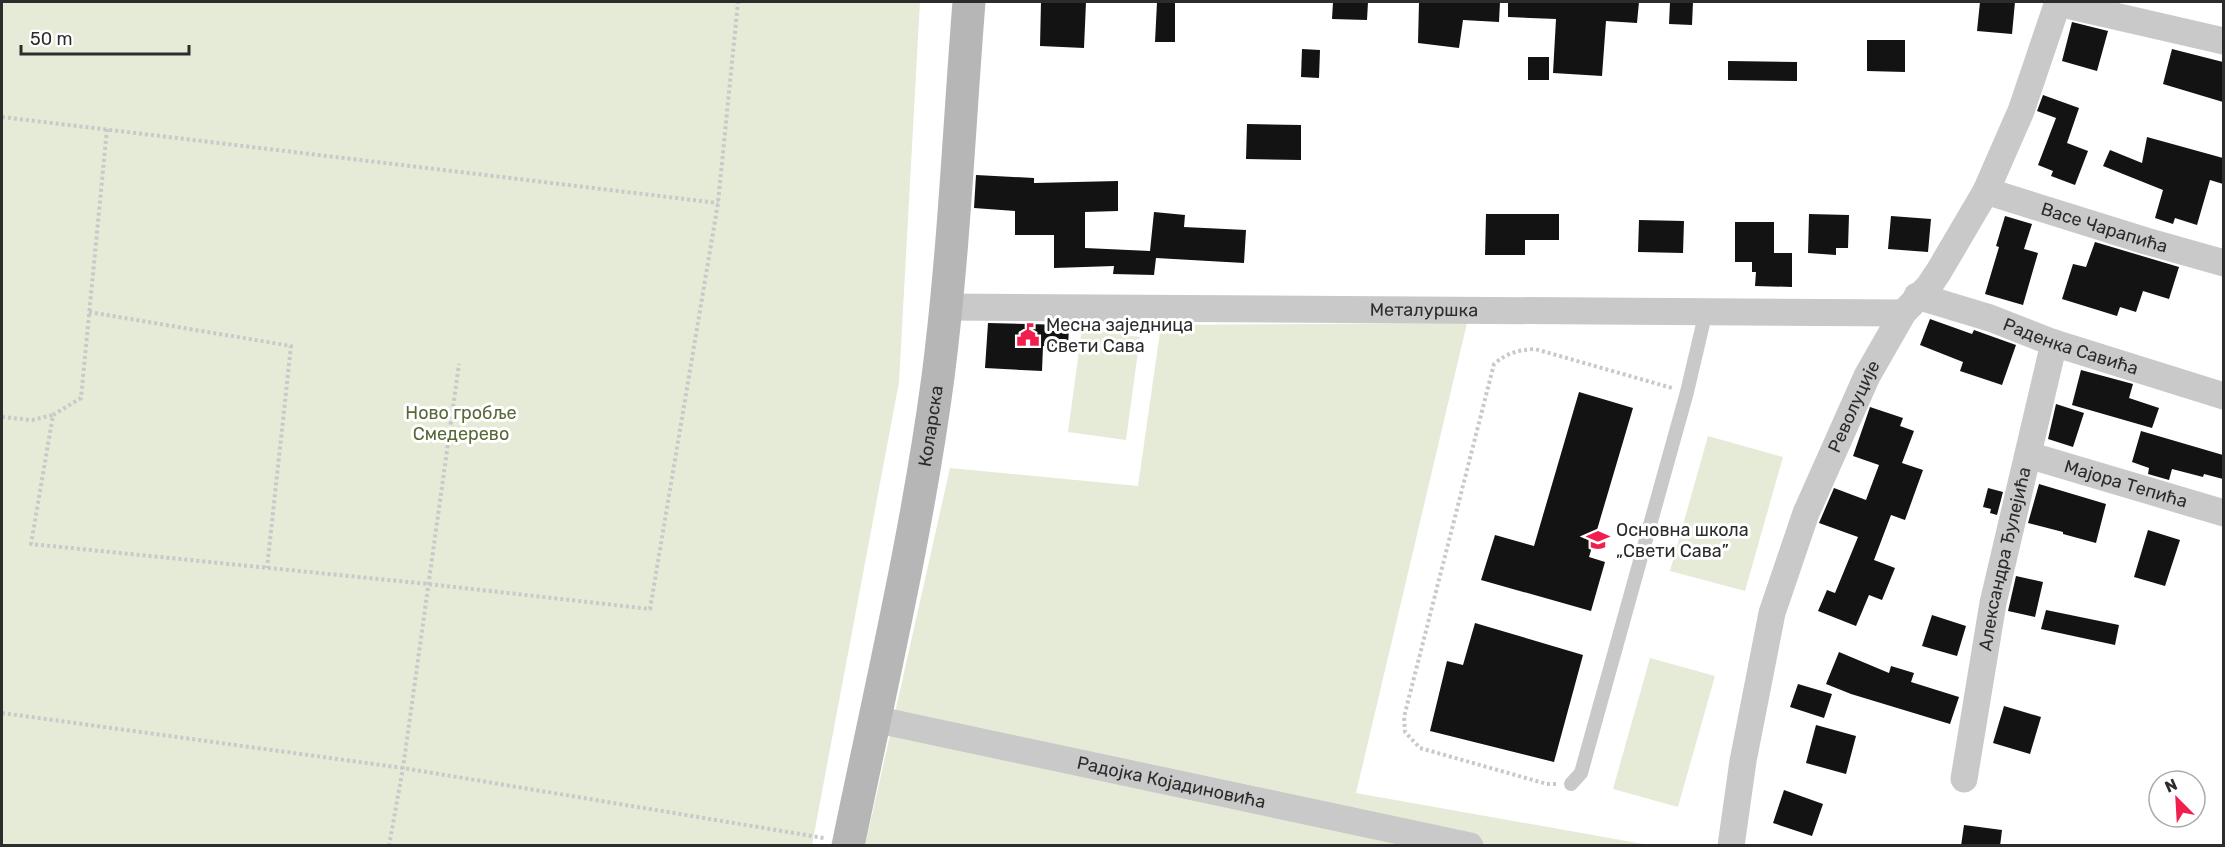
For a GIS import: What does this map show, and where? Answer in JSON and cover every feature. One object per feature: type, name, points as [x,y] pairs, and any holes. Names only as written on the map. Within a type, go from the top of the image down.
[{"type":"main road","name":"Коларска","points":[[848,845],[919,500],[936,387],[946,307],[969,2]]},
{"type":"street","points":[[2058,2],[2223,41]]},
{"type":"street","name":"Револуције","points":[[1731,846],[1743,761],[1772,613],[1806,513],[1867,376],[1910,304],[1929,286],[1939,271],[1986,191],[2021,111],[2058,2]]},
{"type":"street","name":"Васе Чарапића","points":[[1986,191],[2223,263]]},
{"type":"street","name":"Металуршка","points":[[946,307],[1706,311],[1910,304]]},
{"type":"street","name":"Раденка Савића","points":[[1910,304],[1990,318],[2054,342],[2223,396]]},
{"type":"street","name":"Александра Ђулејића","points":[[1964,779],[1993,603],[2054,342]]},
{"type":"street","name":"Мајора Тепића","points":[[2028,455],[2223,513]]},
{"type":"street","name":"Радојка Којадиновића","points":[[874,719],[1470,846]]},
{"type":"lane","points":[[1571,784],[1581,773],[1687,392],[1706,311]]},
{"type":"path","points":[[53,415],[31,544],[650,609],[718,203],[738,2]]},
{"type":"path","points":[[2,117],[718,203]]},
{"type":"path","points":[[2,417],[32,420],[53,415],[81,398],[107,129]]},
{"type":"path","points":[[89,312],[291,346],[267,568]]},
{"type":"path","points":[[1571,784],[1547,784],[1420,748],[1405,732],[1404,717],[1494,364],[1504,355],[1517,350],[1535,349],[1687,392]]},
{"type":"path","points":[[389,846],[459,364]]},
{"type":"path","points":[[2,713],[402,768],[814,836],[848,845]]},
{"type":"green space","name":"Ново гробље Смедерево","points":[[2,2],[920,2],[899,382],[812,845],[2,845]]},
{"type":"green space","points":[[1467,323],[1356,793],[1649,845],[865,846],[950,468],[1138,486],[1161,325]]},
{"type":"green space","points":[[1082,329],[1140,337],[1126,440],[1068,432]]},
{"type":"green space","points":[[1708,436],[1783,457],[1745,591],[1670,571]]},
{"type":"green space","points":[[1650,658],[1715,676],[1678,807],[1613,789]]},
{"type":"building","points":[[1041,2],[1086,2],[1084,48],[1040,46]]},
{"type":"building","points":[[1157,2],[1175,2],[1175,42],[1155,42]]},
{"type":"building","points":[[1333,2],[1368,2],[1367,20],[1332,19]]},
{"type":"building","points":[[1419,2],[1500,2],[1499,22],[1463,20],[1459,48],[1418,43]]},
{"type":"building","points":[[1508,2],[1639,2],[1637,23],[1606,21],[1602,76],[1553,73],[1556,19],[1508,17]]},
{"type":"building","points":[[1670,2],[1693,2],[1692,25],[1669,24]]},
{"type":"building","points":[[1980,2],[2015,2],[2012,34],[1977,31]]},
{"type":"building","points":[[2072,22],[2108,31],[2097,71],[2062,61]]},
{"type":"building","points":[[1867,40],[1905,40],[1905,72],[1867,71]]},
{"type":"building","points":[[1302,49],[1320,50],[1319,78],[1301,77]]},
{"type":"building","points":[[2172,49],[2223,62],[2223,102],[2163,84]]},
{"type":"building","points":[[1528,57],[1549,57],[1549,80],[1528,80]]},
{"type":"building","points":[[1728,61],[1797,62],[1797,81],[1728,80]]},
{"type":"building","points":[[2043,95],[2079,108],[2067,143],[2088,151],[2075,185],[2051,176],[2053,171],[2038,165],[2056,118],[2037,111]]},
{"type":"building","points":[[1247,124],[1301,125],[1301,160],[1246,159]]},
{"type":"building","points":[[2147,137],[2223,158],[2223,184],[2210,180],[2197,225],[2175,218],[2173,224],[2155,218],[2163,190],[2103,166],[2110,150],[2142,163]]},
{"type":"building","points":[[976,175],[1034,178],[1034,183],[1118,181],[1118,211],[1085,212],[1085,248],[1150,251],[1154,212],[1185,215],[1184,227],[1246,230],[1244,263],[1156,258],[1154,275],[1113,274],[1114,266],[1054,268],[1054,235],[1015,235],[1015,211],[974,208]]},
{"type":"building","points":[[1486,214],[1559,214],[1559,240],[1525,240],[1525,255],[1485,255]]},
{"type":"building","points":[[1809,214],[1849,215],[1848,248],[1836,248],[1836,255],[1808,253]]},
{"type":"building","points":[[1891,216],[1931,219],[1928,252],[1888,249]]},
{"type":"building","points":[[2005,216],[2032,224],[2024,249],[2038,253],[2023,305],[1985,294],[1999,247],[1996,246]]},
{"type":"building","points":[[1639,220],[1684,221],[1683,253],[1638,252]]},
{"type":"building","points":[[1735,222],[1774,222],[1774,253],[1792,253],[1792,287],[1755,286],[1756,272],[1752,272],[1752,262],[1735,262]]},
{"type":"building","points":[[2095,242],[2179,267],[2169,299],[2143,291],[2136,312],[2120,307],[2117,316],[2062,299],[2073,264],[2086,267]]},
{"type":"building","points":[[1930,319],[1972,334],[1974,330],[2016,345],[2002,385],[1960,371],[1963,362],[1920,345]]},
{"type":"building","name":"Месна заједница Свети Сава","points":[[988,323],[1069,325],[1068,347],[1043,346],[1042,371],[985,368]]},
{"type":"building","points":[[2081,370],[2133,384],[2129,398],[2159,408],[2152,428],[2072,405]]},
{"type":"building","points":[[1579,392],[1633,408],[1589,557],[1605,562],[1591,611],[1481,580],[1495,535],[1534,546]]},
{"type":"building","points":[[2056,404],[2084,413],[2073,447],[2048,439]]},
{"type":"building","points":[[1870,407],[1903,418],[1900,426],[1914,431],[1902,463],[1923,470],[1905,520],[1891,515],[1874,560],[1895,568],[1882,600],[1869,595],[1856,626],[1818,611],[1827,590],[1835,593],[1858,537],[1819,523],[1834,488],[1866,500],[1879,465],[1853,456]]},
{"type":"building","points":[[2141,431],[2223,455],[2223,479],[2204,474],[2203,477],[2172,469],[2169,480],[2148,474],[2149,468],[2132,462]]},
{"type":"building","points":[[2039,484],[2106,504],[2096,543],[2028,523]]},
{"type":"building","points":[[1988,488],[2003,492],[1997,515],[1990,513],[1991,509],[1983,507]]},
{"type":"building","points":[[2148,530],[2180,540],[2165,586],[2134,577]]},
{"type":"building","points":[[2016,576],[2043,582],[2035,617],[2008,611]]},
{"type":"building","points":[[2046,610],[2119,625],[2115,645],[2041,629]]},
{"type":"building","points":[[1932,615],[1966,626],[1957,656],[1922,646]]},
{"type":"building","points":[[1475,623],[1583,655],[1554,762],[1430,731],[1447,661],[1463,665]]},
{"type":"building","points":[[1839,652],[1889,673],[1891,666],[1914,673],[1911,682],[1959,697],[1950,724],[1851,694],[1826,684]]},
{"type":"building","points":[[1798,684],[1832,694],[1824,718],[1790,707]]},
{"type":"building","points":[[2004,706],[2041,717],[2030,754],[1993,743]]},
{"type":"building","points":[[1816,725],[1856,736],[1846,774],[1806,763]]},
{"type":"building","points":[[1784,790],[1823,804],[1812,836],[1773,823]]},
{"type":"building","points":[[1964,825],[2002,830],[2000,846],[1961,846]]},
{"type":"place","name":"Месна заједница Свети Сава","points":[[1028,335]]},
{"type":"place","name":"Основна школа „Свети Сава”","points":[[1598,540]]}]
